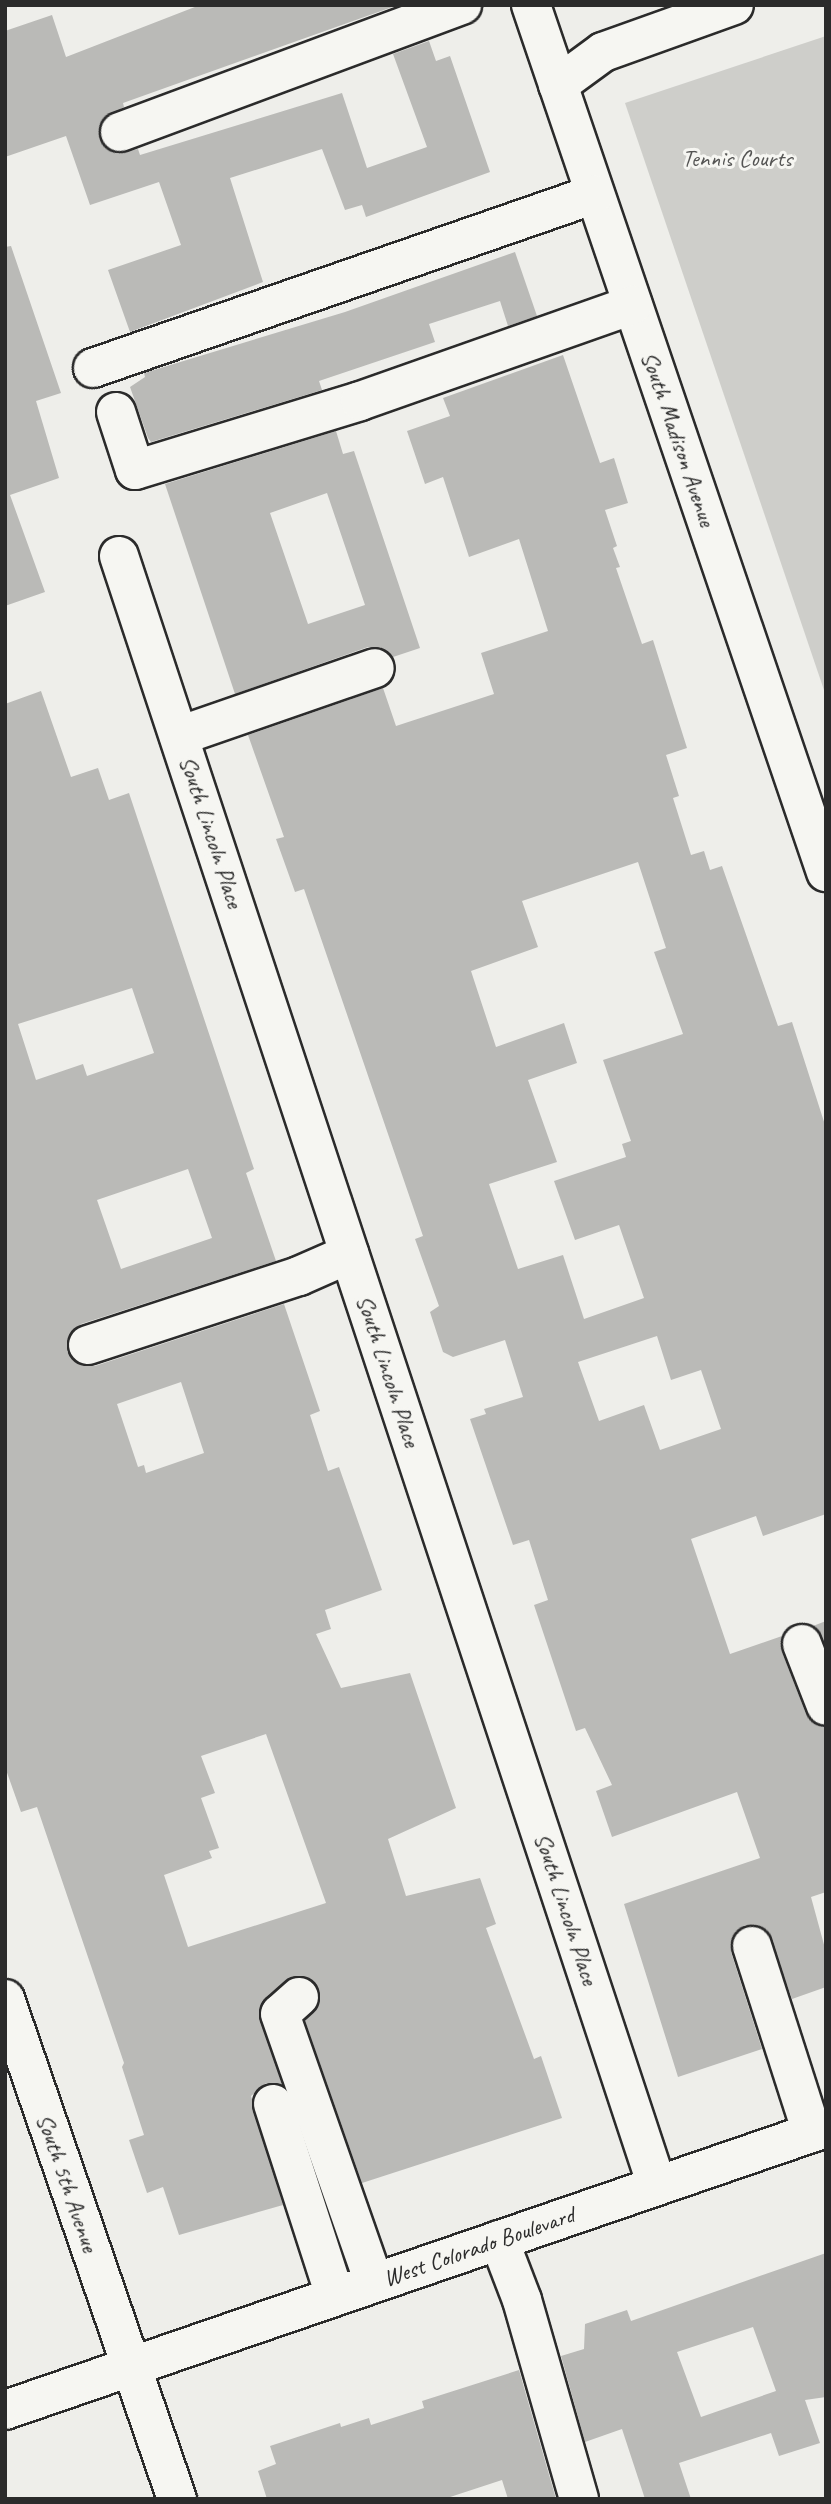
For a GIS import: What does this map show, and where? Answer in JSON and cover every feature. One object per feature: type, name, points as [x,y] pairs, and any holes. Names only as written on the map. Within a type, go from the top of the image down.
[{"type":"street","points":[[120,132],[462,5]]},
{"type":"street","name":"South Madison Avenue","points":[[531,5],[826,872]]},
{"type":"street","points":[[558,85],[603,52],[734,5]]},
{"type":"street","points":[[93,368],[595,194]]},
{"type":"street","points":[[116,412],[135,470],[360,401],[633,305]]},
{"type":"street","name":"South Lincoln Place","points":[[119,556],[657,2186]]},
{"type":"street","points":[[179,736],[374,668]]},
{"type":"street","points":[[88,1345],[299,1276],[349,1254]]},
{"type":"street","points":[[802,1644],[826,1706]]},
{"type":"street","points":[[752,1946],[819,2130]]},
{"type":"street","points":[[299,1997],[280,2014],[374,2282]]},
{"type":"street","name":"South 5th Avenue","points":[[5,1999],[177,2499]]},
{"type":"street","points":[[273,2104],[335,2296]]},
{"type":"street","name":"West Colorado Boulevard","points":[[5,2410],[819,2130]]},
{"type":"street","points":[[499,2240],[522,2300],[579,2499]]},
{"type":"green space","name":"Tennis Courts","points":[[826,36],[826,696],[625,103]]},
{"type":"building","points":[[200,5],[398,5],[123,103],[124,107],[104,118],[99,128],[107,149],[117,154],[138,149],[140,155],[342,93],[367,168],[427,147],[393,54],[429,41],[436,61],[450,56],[490,172],[366,217],[362,205],[345,210],[322,149],[230,178],[263,282],[130,332],[108,270],[181,245],[159,182],[90,205],[66,136],[5,157],[5,31],[52,15],[66,57]]},
{"type":"building","points":[[11,246],[61,393],[36,401],[59,478],[10,495],[45,592],[5,606],[5,247]]},
{"type":"building","points":[[515,252],[537,316],[508,326],[500,301],[429,324],[435,342],[319,381],[322,390],[151,442],[148,438],[130,387],[145,377],[144,373],[345,312]]},
{"type":"building","points":[[563,355],[600,463],[614,458],[628,503],[605,510],[617,546],[613,548],[620,567],[616,568],[642,644],[653,640],[687,748],[666,755],[679,796],[673,798],[691,855],[704,851],[710,870],[722,866],[778,1026],[792,1022],[826,1128],[826,1514],[763,1536],[756,1516],[691,1539],[730,1654],[782,1636],[782,1652],[806,1714],[813,1723],[826,1727],[826,1892],[811,1897],[826,1952],[826,1987],[792,1999],[767,1930],[745,1925],[735,1932],[731,1952],[762,2049],[678,2077],[624,1904],[760,1858],[737,1792],[612,1837],[596,1791],[612,1785],[585,1728],[576,1731],[534,1605],[548,1600],[529,1540],[513,1545],[470,1419],[486,1414],[484,1409],[523,1397],[505,1340],[453,1357],[443,1352],[430,1312],[439,1306],[415,1239],[423,1236],[304,889],[295,892],[276,839],[284,837],[248,735],[383,688],[396,726],[494,694],[481,653],[548,631],[519,539],[469,557],[443,477],[425,484],[407,431],[450,416],[443,398]],"holes":[[[638,862],[666,948],[654,952],[683,1034],[603,1060],[631,1141],[622,1144],[626,1157],[554,1181],[575,1240],[619,1225],[644,1298],[584,1319],[563,1255],[518,1269],[489,1184],[557,1162],[528,1080],[577,1063],[564,1023],[496,1047],[471,971],[538,947],[522,901]],[[657,1336],[671,1380],[701,1370],[721,1429],[660,1450],[644,1405],[599,1421],[578,1362]]]},
{"type":"building","points":[[336,431],[343,454],[354,451],[420,648],[393,657],[380,647],[368,647],[235,694],[165,484]],"holes":[[[327,493],[365,605],[308,624],[270,513]]]},
{"type":"building","points":[[41,691],[71,777],[98,768],[109,800],[129,793],[254,1169],[246,1173],[276,1261],[81,1324],[67,1340],[67,1352],[83,1366],[95,1366],[284,1304],[320,1411],[310,1415],[328,1471],[339,1467],[382,1590],[325,1610],[331,1629],[316,1634],[341,1688],[410,1673],[456,1808],[388,1839],[406,1896],[480,1878],[496,1924],[486,1928],[534,2059],[541,2056],[562,2118],[362,2183],[305,2021],[319,2004],[320,1992],[306,1977],[294,1976],[265,1998],[259,2009],[282,2085],[266,2083],[251,2096],[283,2205],[179,2235],[163,2187],[147,2193],[129,2140],[144,2135],[122,2067],[124,2063],[37,1807],[21,1812],[5,1767],[5,704]],"holes":[[[132,988],[154,1053],[87,1076],[83,1064],[36,1080],[18,1024]],[[188,1169],[212,1238],[121,1269],[97,1200]],[[181,1382],[204,1453],[146,1473],[144,1465],[138,1467],[117,1404]],[[266,1734],[326,1903],[188,1947],[164,1875],[212,1858],[209,1851],[219,1848],[201,1798],[215,1793],[201,1756]]]},
{"type":"building","points":[[826,1621],[826,1645],[813,1626]]},
{"type":"building","points":[[826,2253],[826,2397],[805,2400],[820,2443],[779,2456],[771,2433],[679,2463],[691,2499],[645,2499],[622,2429],[585,2442],[561,2356],[584,2349],[585,2324],[627,2310],[631,2321]],"holes":[[[753,2327],[776,2391],[701,2417],[677,2352]]]},
{"type":"building","points":[[519,2370],[556,2499],[508,2499],[502,2480],[444,2499],[267,2499],[258,2471],[276,2464],[270,2446],[340,2423],[341,2427],[369,2418],[371,2425],[424,2408],[422,2401]]}]
